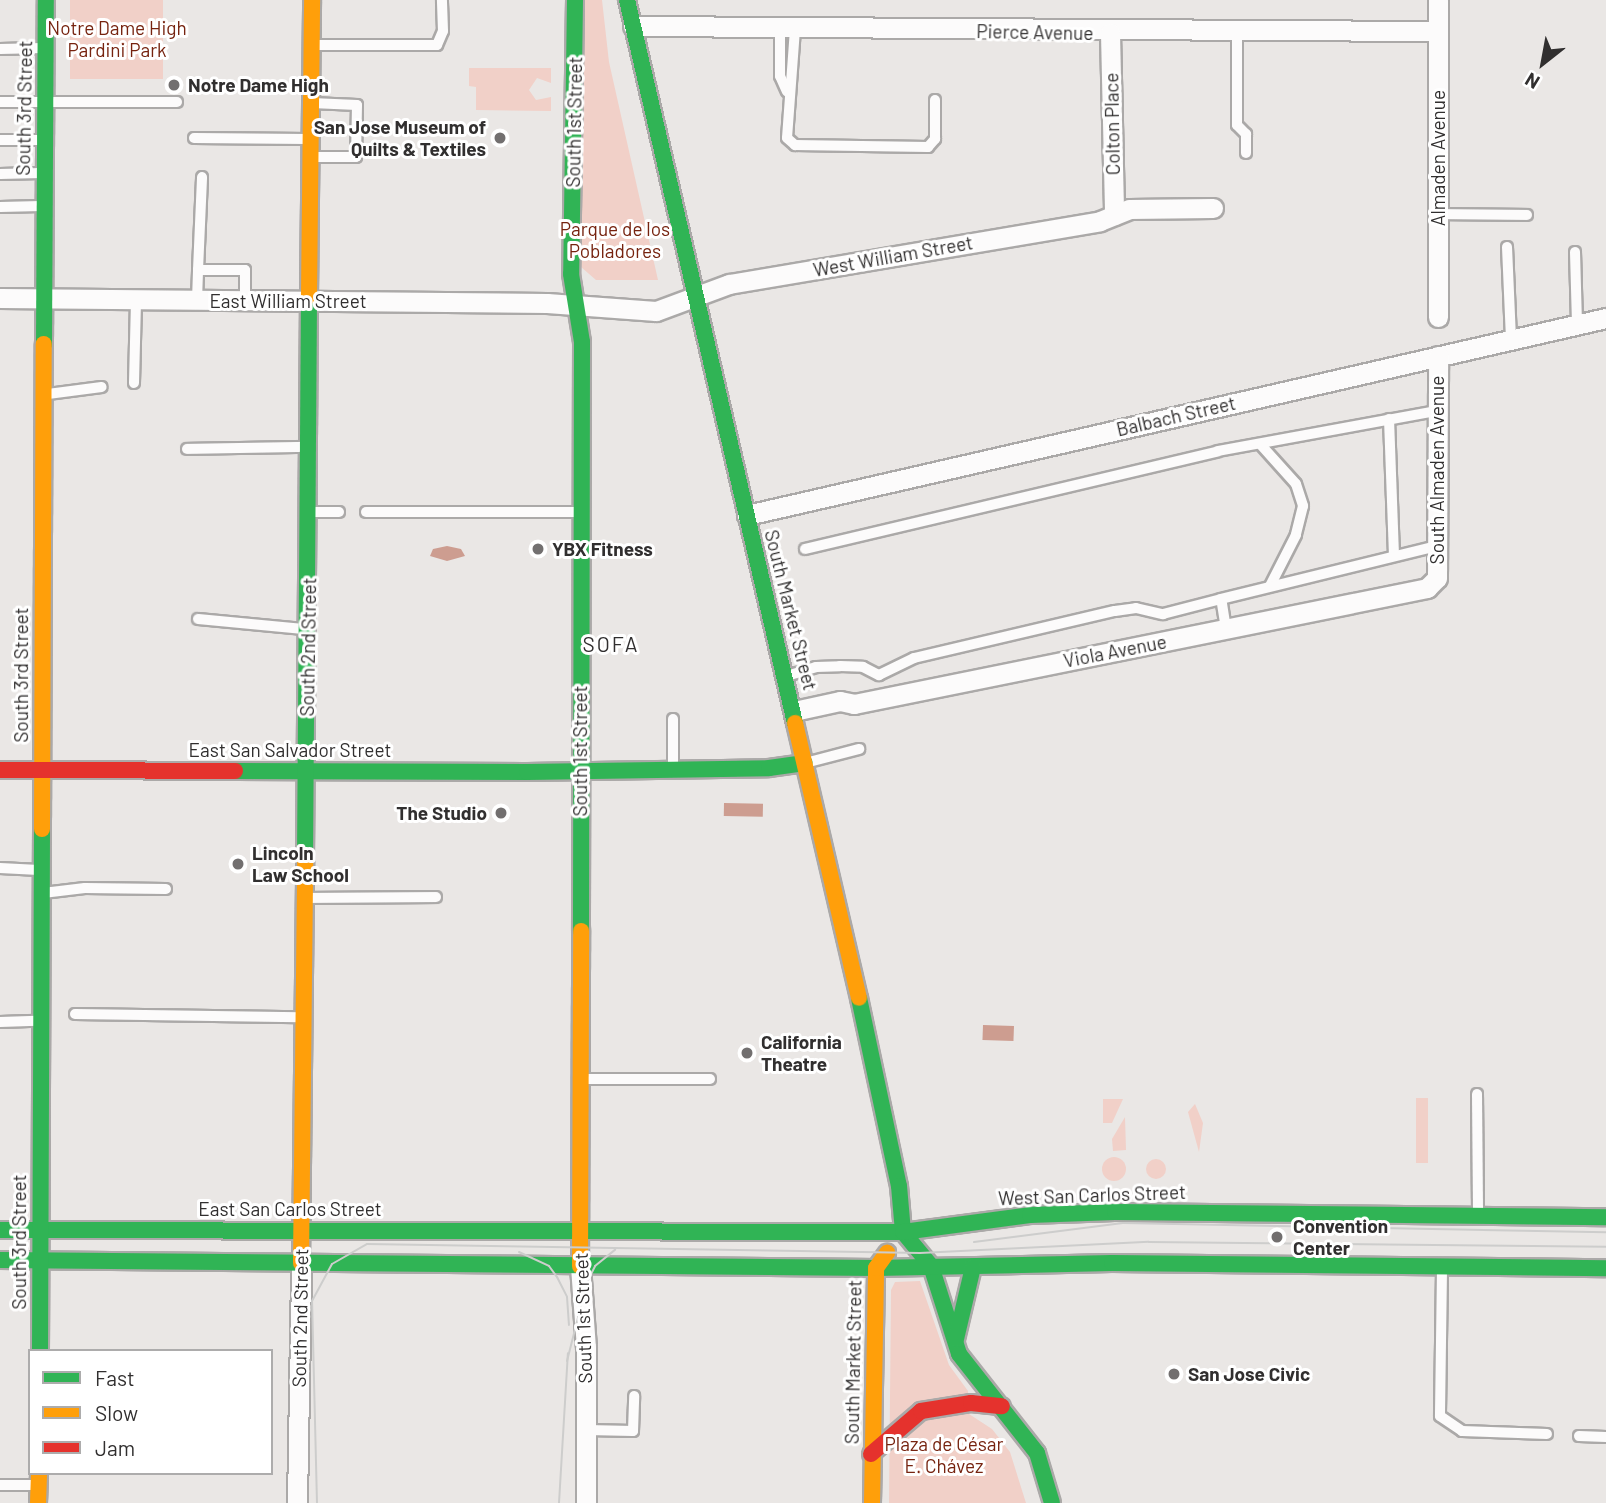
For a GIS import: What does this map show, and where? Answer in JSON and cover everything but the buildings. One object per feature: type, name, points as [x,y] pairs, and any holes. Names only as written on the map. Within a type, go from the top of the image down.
[{"type":"street","name":"South 3rd Street","points":[[40,1349],[46,0]]},
{"type":"street","name":"South 2nd Street","points":[[297,1503],[301,1017],[309,629],[312,0]]},
{"type":"street","name":"South 1st Street","points":[[575,0],[571,274],[582,342],[580,1266],[587,1430],[586,1503]]},
{"type":"street","name":"South Market Street","points":[[626,0],[694,297],[794,711],[870,1045],[899,1186],[903,1232],[876,1268],[872,1503]]},
{"type":"street","name":"Almaden Avenue","points":[[1438,0],[1438,317]]},
{"type":"street","name":"Pierce Avenue","points":[[633,26],[1110,33],[1438,31]]},
{"type":"street","name":"Colton Place","points":[[1110,33],[1114,215]]},
{"type":"street","name":"West William Street","points":[[577,306],[656,311],[729,284],[1114,215],[1129,209],[1213,208]]},
{"type":"street","name":"East William Street","points":[[0,298],[310,300],[577,306]]},
{"type":"street","name":"Balbach Street","points":[[747,515],[1606,318]]},
{"type":"street","name":"South Almaden Avenue","points":[[1435,583],[1438,356]]},
{"type":"street","name":"Viola Avenue","points":[[794,711],[840,701],[854,704],[1419,590],[1435,583]]},
{"type":"street","name":"East San Salvador Street","points":[[0,770],[769,768],[805,763]]},
{"type":"street","name":"West San Carlos Street","points":[[580,1229],[903,1232],[1084,1213],[1478,1213],[1606,1216]]},
{"type":"street","name":"East San Carlos Street","points":[[0,1230],[580,1229]]},
{"type":"street","points":[[903,1232],[932,1266],[954,1344],[1037,1454],[1052,1503]]},
{"type":"street","points":[[0,1260],[876,1268],[1112,1263],[1606,1268]]},
{"type":"street","points":[[954,1344],[973,1267]]},
{"type":"street","points":[[871,1454],[921,1411],[971,1404],[1002,1406]]},
{"type":"street","points":[[38,1503],[39,1479]]},
{"type":"lane","points":[[311,45],[437,45],[443,31],[442,0]]},
{"type":"lane","points":[[788,29],[780,76],[787,92],[787,138],[795,145],[928,147],[936,139],[935,100]]},
{"type":"lane","points":[[1237,32],[1237,125],[1246,134],[1246,153]]},
{"type":"lane","points":[[0,49],[47,48]]},
{"type":"lane","points":[[0,102],[177,102]]},
{"type":"lane","points":[[311,103],[357,106],[356,157],[311,157]]},
{"type":"lane","points":[[194,138],[311,139]]},
{"type":"lane","points":[[0,140],[45,140]]},
{"type":"lane","points":[[0,174],[45,173]]},
{"type":"lane","points":[[197,300],[202,177]]},
{"type":"lane","points":[[0,207],[44,206]]},
{"type":"lane","points":[[1438,214],[1527,215]]},
{"type":"lane","points":[[1507,247],[1511,340]]},
{"type":"lane","points":[[1575,252],[1577,325]]},
{"type":"lane","points":[[198,270],[245,270],[245,300]]},
{"type":"lane","points":[[134,383],[136,299]]},
{"type":"lane","points":[[44,394],[102,387]]},
{"type":"lane","points":[[805,549],[1218,451],[1437,411]]},
{"type":"lane","points":[[1389,419],[1394,556]]},
{"type":"lane","points":[[1261,445],[1296,484],[1303,506],[1296,534],[1270,586]]},
{"type":"lane","points":[[187,449],[310,447]]},
{"type":"lane","points":[[310,512],[339,512]]},
{"type":"lane","points":[[366,512],[582,512]]},
{"type":"lane","points":[[786,677],[816,667],[863,667],[879,675],[914,658],[1115,611],[1136,608],[1163,614],[1437,546]]},
{"type":"lane","points":[[1221,599],[1226,629]]},
{"type":"lane","points":[[198,619],[309,629]]},
{"type":"lane","points":[[673,719],[673,767]]},
{"type":"lane","points":[[805,763],[859,749]]},
{"type":"lane","points":[[0,868],[43,870]]},
{"type":"lane","points":[[43,893],[85,888],[166,889]]},
{"type":"lane","points":[[305,898],[436,897]]},
{"type":"lane","points":[[75,1014],[301,1017]]},
{"type":"lane","points":[[0,1022],[41,1021]]},
{"type":"lane","points":[[580,1079],[710,1079]]},
{"type":"lane","points":[[1478,1094],[1478,1213]]},
{"type":"lane","points":[[1441,1265],[1440,1416],[1462,1431],[1548,1434]]},
{"type":"lane","points":[[587,1430],[633,1430],[634,1396]]},
{"type":"lane","points":[[1579,1436],[1606,1437]]},
{"type":"lane","points":[[0,1485],[39,1479]]},
{"type":"green space","name":"Notre Dame High Pardini Park","points":[[70,0],[163,0],[163,79],[70,79]]},
{"type":"green space","name":"Parque de los Pobladores","points":[[583,0],[602,0],[609,62],[658,280],[596,280],[581,267]]},
{"type":"green space","points":[[469,68],[551,68],[551,83],[537,78],[529,90],[536,100],[551,97],[551,111],[476,110],[476,87],[469,86]]},
{"type":"green space","points":[[1416,1098],[1428,1098],[1428,1163],[1416,1163]]},
{"type":"green space","points":[[1103,1099],[1123,1099],[1112,1123],[1103,1123]]},
{"type":"green space","points":[[1195,1104],[1203,1123],[1199,1152],[1188,1112]]},
{"type":"green space","points":[[1125,1117],[1126,1150],[1113,1151],[1112,1139]]},
{"type":"green space","points":[[1114,1157],[1125,1164],[1126,1169],[1119,1180],[1114,1181],[1103,1174],[1102,1169],[1109,1158]]},
{"type":"green space","points":[[1156,1159],[1163,1162],[1166,1169],[1163,1176],[1156,1179],[1149,1176],[1146,1169],[1149,1162]]},
{"type":"green space","name":"Plaza de César E. Chávez","points":[[920,1281],[949,1365],[968,1391],[969,1414],[992,1429],[1010,1452],[1026,1503],[889,1503],[891,1290],[895,1282]]},
{"type":"shaded area","points":[[447,546],[461,549],[465,556],[447,561],[430,556],[433,549]]},
{"type":"shaded area","points":[[724,803],[763,804],[763,817],[724,816]]},
{"type":"shaded area","points":[[983,1025],[1014,1026],[1013,1041],[982,1040]]},
{"type":"tram line","points":[[974,1242],[1123,1223],[1606,1232]]},
{"type":"tram line","points":[[317,1503],[312,1301],[332,1264],[367,1244],[920,1253],[1149,1242],[1606,1247]]},
{"type":"tram line","points":[[567,1361],[587,1282],[595,1266],[615,1250]]},
{"type":"tram line","points":[[519,1252],[549,1266],[557,1277],[567,1297],[569,1325]]},
{"type":"tram line","points":[[559,1503],[568,1353]]},
{"type":"traffic: fast","points":[[44,344],[46,0]]},
{"type":"traffic: fast","points":[[575,0],[571,274],[582,342],[581,931]]},
{"type":"traffic: fast","points":[[627,0],[795,723]]},
{"type":"traffic: fast","points":[[305,858],[309,296]]},
{"type":"traffic: fast","points":[[235,771],[527,772],[769,768],[805,763]]},
{"type":"traffic: fast","points":[[40,1349],[42,829]]},
{"type":"traffic: fast","points":[[859,998],[899,1186],[903,1232],[931,1266],[959,1354],[1037,1453],[1052,1503]]},
{"type":"traffic: fast","points":[[903,1232],[1030,1215],[1115,1212],[1606,1217]]},
{"type":"traffic: fast","points":[[0,1230],[903,1232]]},
{"type":"traffic: fast","points":[[0,1260],[876,1268]]},
{"type":"traffic: fast","points":[[876,1268],[1112,1263],[1606,1268]]},
{"type":"traffic: fast","points":[[956,1339],[973,1267]]},
{"type":"traffic: slow","points":[[309,296],[312,0]]},
{"type":"traffic: slow","points":[[42,829],[44,344]]},
{"type":"traffic: slow","points":[[795,723],[859,998]]},
{"type":"traffic: slow","points":[[301,1263],[305,858]]},
{"type":"traffic: slow","points":[[580,1266],[581,931]]},
{"type":"traffic: slow","points":[[872,1503],[876,1268],[887,1253]]},
{"type":"traffic: slow","points":[[38,1503],[39,1475]]},
{"type":"traffic: jam","points":[[0,770],[235,771]]},
{"type":"traffic: jam","points":[[871,1454],[921,1411],[971,1403],[1002,1406]]},
{"type":"place","name":"Notre Dame High","points":[[174,85]]},
{"type":"place","name":"San Jose Museum of Quilts & Textiles","points":[[500,138]]},
{"type":"place","name":"YBX Fitness","points":[[538,549]]},
{"type":"place","name":"The Studio","points":[[501,813]]},
{"type":"place","name":"Lincoln Law School","points":[[238,864]]},
{"type":"place","name":"California Theatre","points":[[747,1053]]},
{"type":"place","name":"Convention Center","points":[[1277,1237]]},
{"type":"place","name":"San Jose Civic","points":[[1174,1374]]},
{"type":"district","name":"SOFA","points":[[611,644]]}]
